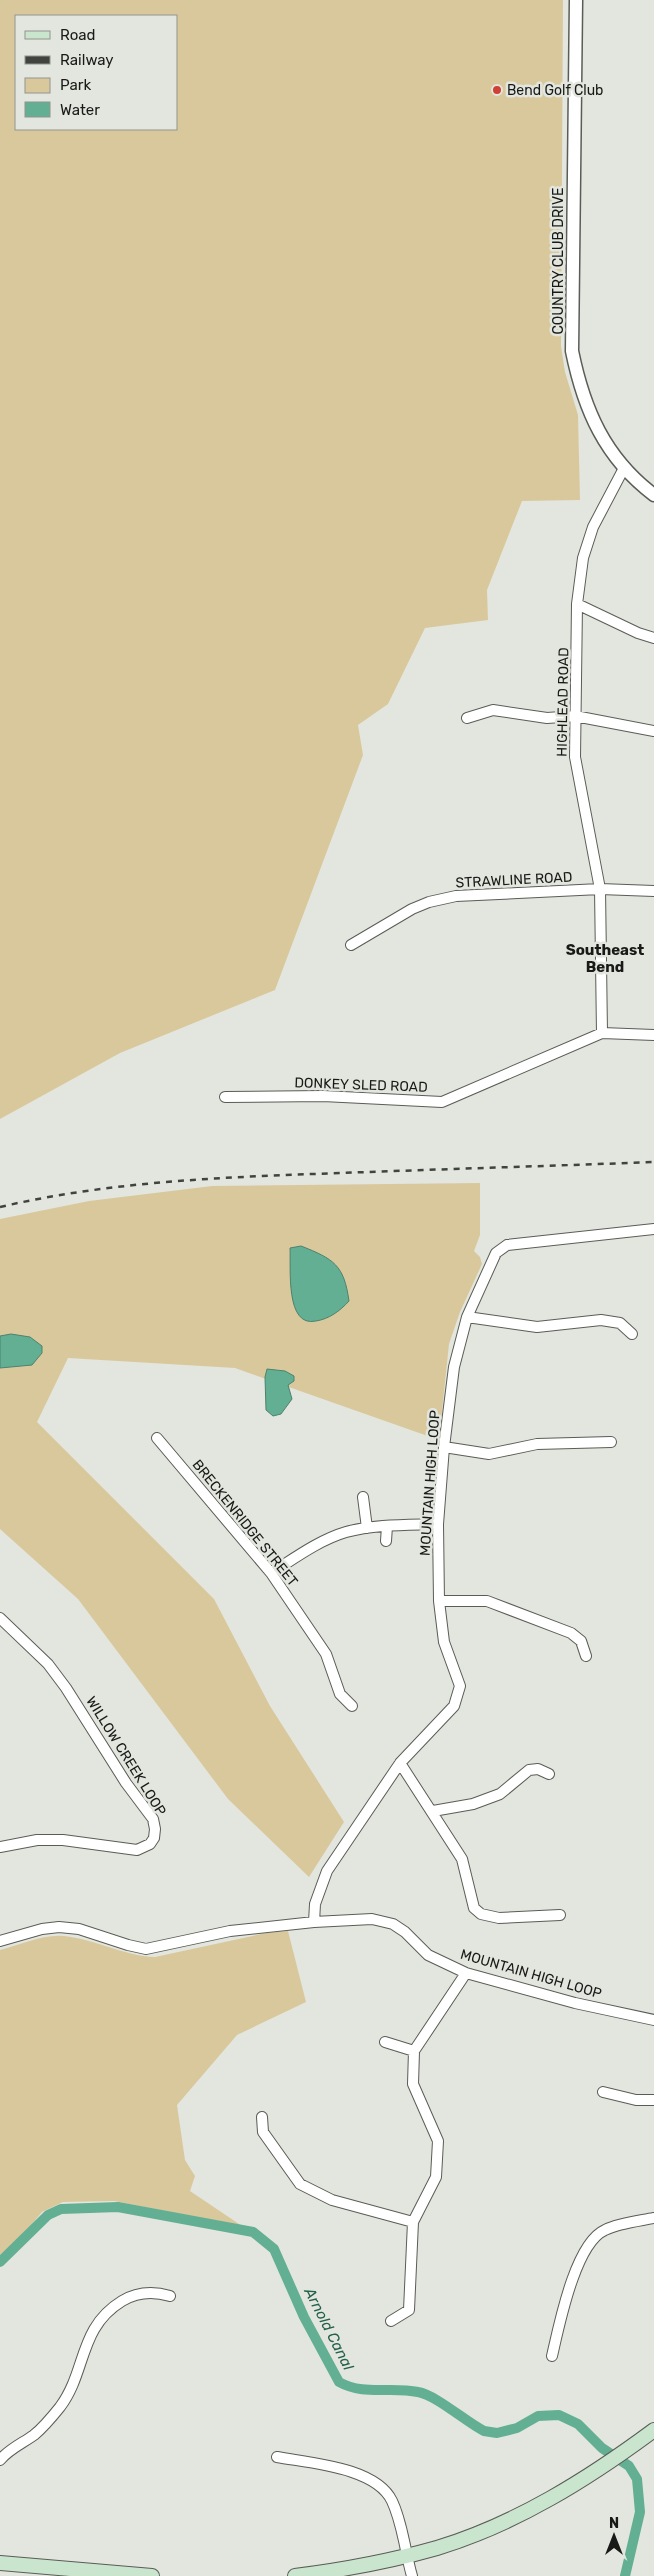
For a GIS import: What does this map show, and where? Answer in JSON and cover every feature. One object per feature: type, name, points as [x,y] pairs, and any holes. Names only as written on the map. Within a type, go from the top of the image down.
[{"type":"main road","points":[[295,2576],[407,2556],[439,2547],[509,2519],[574,2485],[654,2430]]},
{"type":"main road","points":[[0,2563],[152,2576]]},
{"type":"street","name":"COUNTRY CLUB DRIVE","points":[[576,0],[572,351],[579,387],[591,419],[624,468],[654,495]]},
{"type":"street","name":"HIGHLEAD ROAD","points":[[602,1033],[600,890],[595,854],[577,771],[578,604],[583,558],[593,527],[624,468]]},
{"type":"street","points":[[578,604],[638,633],[654,638]]},
{"type":"street","points":[[467,718],[493,710],[548,718],[576,716],[654,731]]},
{"type":"street","name":"STRAWLINE ROAD","points":[[351,945],[429,902],[486,893],[600,890],[654,891]]},
{"type":"street","points":[[602,1033],[654,1034]]},
{"type":"street","name":"DONKEY SLED ROAD","points":[[225,1097],[323,1096],[442,1102],[602,1033]]},
{"type":"street","name":"MOUNTAIN HIGH LOOP","points":[[654,1229],[507,1245],[496,1253],[467,1317],[454,1366],[444,1447],[438,1524],[438,1601],[444,1642],[460,1686],[454,1706],[400,1762],[326,1871],[315,1904],[314,1922],[372,1919],[393,1924],[405,1932],[428,1955],[466,1973],[575,2003],[654,2020]]},
{"type":"street","points":[[467,1317],[537,1327],[601,1320],[620,1323],[632,1334]]},
{"type":"street","name":"BRECKENRIDGE STREET","points":[[157,1438],[271,1573],[326,1654],[340,1694],[352,1706]]},
{"type":"street","points":[[444,1447],[489,1454],[537,1444],[611,1442]]},
{"type":"street","points":[[363,1497],[366,1528]]},
{"type":"street","points":[[271,1573],[317,1544],[345,1532],[387,1526],[438,1524]]},
{"type":"street","points":[[386,1541],[387,1526]]},
{"type":"street","points":[[438,1601],[487,1601],[571,1633],[581,1641],[586,1656]]},
{"type":"street","name":"WILLOW CREEK LOOP","points":[[0,1618],[48,1664],[66,1688],[126,1783],[153,1819],[155,1829],[154,1838],[150,1844],[137,1850],[63,1840],[37,1840],[0,1847]]},
{"type":"street","points":[[400,1762],[462,1858],[474,1908],[481,1914],[499,1918],[560,1915]]},
{"type":"street","points":[[433,1811],[473,1804],[500,1794],[529,1770],[538,1769],[549,1774]]},
{"type":"street","points":[[0,1942],[42,1929],[59,1927],[79,1929],[128,1946],[146,1949],[230,1930],[314,1922]]},
{"type":"street","points":[[391,2321],[409,2310],[412,2222],[436,2178],[438,2141],[412,2084],[414,2051],[466,1973]]},
{"type":"street","points":[[385,2042],[414,2051]]},
{"type":"street","points":[[603,2092],[636,2100],[654,2100]]},
{"type":"street","points":[[262,2117],[262,2132],[300,2184],[332,2200],[412,2222]]},
{"type":"street","points":[[552,2356],[568,2287],[592,2239],[604,2230],[654,2218]]},
{"type":"street","points":[[0,2459],[43,2427],[61,2405],[71,2385],[89,2335],[106,2313],[123,2300],[138,2294],[153,2292],[170,2296]]},
{"type":"street","points":[[276,2457],[347,2471],[377,2484],[388,2494],[393,2504],[412,2576]]},
{"type":"green space","points":[[0,0],[563,0],[561,346],[565,372],[578,415],[580,500],[522,501],[487,590],[488,620],[425,628],[388,704],[358,725],[363,755],[275,990],[120,1053],[0,1119]]},
{"type":"green space","points":[[480,1183],[480,1235],[474,1251],[480,1257],[482,1264],[460,1312],[449,1344],[439,1440],[235,1368],[68,1358],[37,1422],[214,1599],[270,1706],[344,1822],[309,1877],[228,1799],[78,1599],[0,1529],[0,1219],[89,1201],[212,1186]]},
{"type":"green space","points":[[288,1931],[306,2002],[237,2035],[177,2105],[185,2160],[195,2176],[190,2191],[242,2226],[114,2201],[63,2202],[42,2212],[22,2236],[0,2255],[0,1950],[40,1938],[64,1936],[87,1940],[132,1954],[155,1957],[266,1933]]},
{"type":"water","points":[[301,1246],[322,1255],[336,1265],[347,1289],[349,1301],[334,1314],[321,1320],[306,1321],[299,1315],[294,1306],[290,1282],[290,1248]]},
{"type":"water","points":[[11,1334],[30,1337],[42,1346],[42,1353],[32,1365],[0,1368],[0,1336]]},
{"type":"water","points":[[267,1369],[285,1371],[294,1376],[294,1381],[288,1385],[292,1399],[281,1414],[273,1416],[266,1410],[265,1377]]},
{"type":"waterway","name":"Arnold Canal","points":[[0,2262],[48,2215],[61,2209],[118,2207],[253,2232],[274,2249],[304,2317],[339,2382],[358,2389],[408,2390],[425,2394],[484,2431],[497,2433],[517,2428],[538,2416],[559,2415],[578,2424],[602,2448],[629,2466],[637,2479],[640,2512],[625,2576]]},
{"type":"railway","points":[[0,1207],[84,1191],[212,1179],[654,1162]]},
{"type":"place","name":"Bend Golf Club","points":[[497,90]]},
{"type":"district","name":"Southeast Bend","points":[[605,958]]}]
